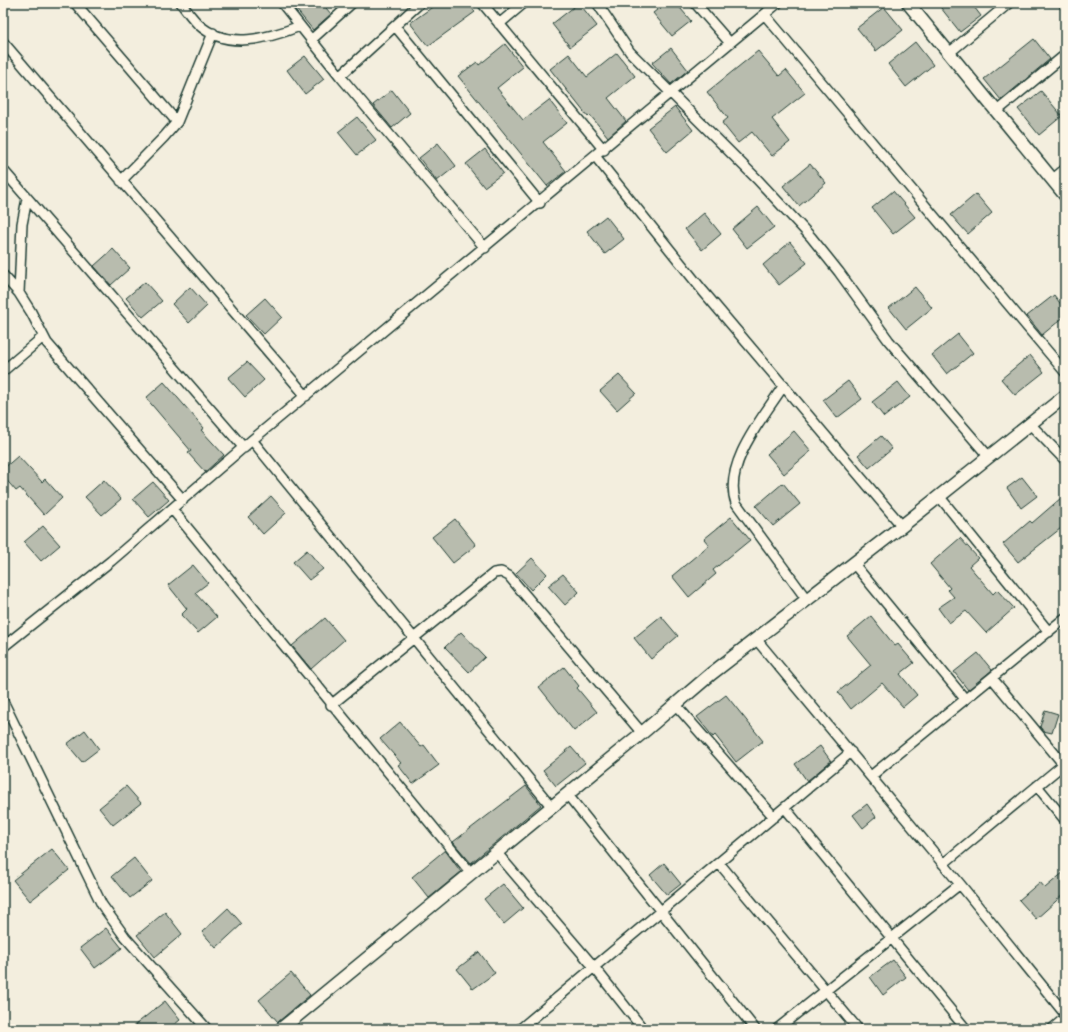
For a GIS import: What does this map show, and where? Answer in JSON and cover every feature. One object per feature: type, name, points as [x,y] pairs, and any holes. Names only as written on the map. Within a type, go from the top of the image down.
[{"type":"main road","points":[[908,3],[1065,195]]},
{"type":"main road","points":[[281,1029],[642,733],[675,704],[1065,396]]},
{"type":"street","points":[[75,3],[177,122]]},
{"type":"street","points":[[181,3],[199,25],[213,33],[229,39],[245,40],[272,37],[300,26]]},
{"type":"street","points":[[282,3],[340,76],[485,248]]},
{"type":"street","points":[[311,40],[352,3]]},
{"type":"street","points":[[340,76],[420,3]]},
{"type":"street","points":[[482,3],[604,150]]},
{"type":"street","points":[[499,24],[524,3]]},
{"type":"street","points":[[597,3],[630,52],[670,94],[757,179],[811,237],[839,272],[889,341],[988,456]]},
{"type":"street","points":[[695,3],[730,43]]},
{"type":"street","points":[[3,645],[111,561],[252,440],[604,150],[778,3]]},
{"type":"street","points":[[949,52],[1009,3]]},
{"type":"street","points":[[764,14],[1065,372]]},
{"type":"street","points":[[395,26],[540,202]]},
{"type":"street","points":[[121,181],[177,122],[213,33]]},
{"type":"street","points":[[3,42],[306,396]]},
{"type":"street","points":[[997,110],[1065,55]]},
{"type":"street","points":[[595,156],[703,291],[902,526]]},
{"type":"street","points":[[1052,180],[1065,169]]},
{"type":"street","points":[[3,170],[244,448]]},
{"type":"street","points":[[19,293],[22,224],[27,199]]},
{"type":"street","points":[[3,275],[19,293],[31,312],[43,337],[183,500]]},
{"type":"street","points":[[3,371],[43,337]]},
{"type":"street","points":[[784,385],[751,435],[735,474],[732,492],[736,503],[807,600]]},
{"type":"street","points":[[1030,424],[1065,460]]},
{"type":"street","points":[[252,440],[552,806]]},
{"type":"street","points":[[939,496],[1049,632]]},
{"type":"street","points":[[172,510],[331,705],[471,873]]},
{"type":"street","points":[[854,564],[965,700]]},
{"type":"street","points":[[331,705],[494,573],[501,572],[509,576],[642,733]]},
{"type":"street","points":[[871,776],[1065,618]]},
{"type":"street","points":[[756,639],[960,884],[1065,1014]]},
{"type":"street","points":[[943,864],[1064,764],[992,678]]},
{"type":"street","points":[[3,701],[102,905],[125,937],[207,1029]]},
{"type":"street","points":[[675,704],[774,817]]},
{"type":"street","points":[[520,1029],[851,752]]},
{"type":"street","points":[[1037,786],[1065,820]]},
{"type":"street","points":[[567,794],[755,1029]]},
{"type":"street","points":[[785,808],[966,1029]]},
{"type":"street","points":[[496,852],[594,967],[643,1029]]},
{"type":"street","points":[[719,863],[824,991],[858,1029]]},
{"type":"street","points":[[777,1029],[960,884]]},
{"type":"street","points":[[1052,1029],[1065,1018]]},
{"type":"building","points":[[302,3],[322,3],[331,14],[313,30],[295,8]]},
{"type":"building","points":[[438,3],[468,3],[475,12],[428,46],[410,23]]},
{"type":"building","points":[[579,3],[597,26],[570,47],[552,24]]},
{"type":"building","points":[[666,3],[676,3],[691,21],[672,36],[653,13]]},
{"type":"building","points":[[937,3],[971,3],[981,16],[960,32]]},
{"type":"building","points":[[884,7],[903,30],[876,51],[857,28]]},
{"type":"building","points":[[1034,39],[1050,59],[1001,100],[984,79]]},
{"type":"building","points":[[915,42],[933,65],[906,87],[888,64]]},
{"type":"building","points":[[505,44],[523,67],[497,88],[523,120],[549,100],[567,123],[543,142],[566,171],[547,186],[458,76],[477,62],[479,65]]},
{"type":"building","points":[[671,48],[688,70],[671,84],[652,63]]},
{"type":"building","points":[[758,51],[779,76],[786,70],[805,93],[772,119],[790,142],[772,156],[752,132],[738,143],[722,123],[728,118],[707,92]]},
{"type":"building","points":[[617,53],[635,76],[608,98],[626,121],[608,137],[590,115],[588,117],[550,69],[569,54],[587,77]]},
{"type":"building","points":[[305,56],[324,79],[305,94],[287,70]]},
{"type":"building","points":[[392,90],[410,113],[392,128],[373,105]]},
{"type":"building","points":[[1041,91],[1062,116],[1039,135],[1018,109]]},
{"type":"building","points":[[675,107],[693,130],[667,152],[648,128]]},
{"type":"building","points":[[357,117],[376,140],[357,155],[338,132]]},
{"type":"building","points":[[438,143],[456,166],[437,181],[419,158]]},
{"type":"building","points":[[485,149],[503,173],[484,187],[466,164]]},
{"type":"building","points":[[810,164],[826,183],[799,206],[783,186]]},
{"type":"building","points":[[893,191],[915,217],[893,234],[872,208]]},
{"type":"building","points":[[976,194],[992,213],[968,234],[951,215]]},
{"type":"building","points":[[758,207],[774,227],[747,248],[732,229]]},
{"type":"building","points":[[704,213],[721,234],[702,250],[685,229]]},
{"type":"building","points":[[606,216],[624,239],[605,254],[587,231]]},
{"type":"building","points":[[790,242],[807,263],[779,285],[763,265]]},
{"type":"building","points":[[113,249],[130,268],[111,285],[94,266]]},
{"type":"building","points":[[145,282],[162,301],[143,317],[126,298]]},
{"type":"building","points":[[190,287],[207,306],[189,323],[172,304]]},
{"type":"building","points":[[915,287],[932,308],[906,329],[889,308]]},
{"type":"building","points":[[1054,295],[1065,310],[1065,316],[1042,335],[1027,316]]},
{"type":"building","points":[[265,298],[282,317],[264,334],[246,315]]},
{"type":"building","points":[[958,334],[973,353],[947,374],[932,355]]},
{"type":"building","points":[[1030,355],[1044,372],[1015,395],[1001,379]]},
{"type":"building","points":[[247,362],[264,380],[245,397],[228,378]]},
{"type":"building","points":[[619,375],[636,393],[617,410],[600,391]]},
{"type":"building","points":[[848,381],[862,399],[837,418],[823,400]]},
{"type":"building","points":[[164,382],[204,428],[201,430],[224,455],[205,472],[188,453],[191,451],[146,398]]},
{"type":"building","points":[[898,382],[910,397],[884,417],[872,402]]},
{"type":"building","points":[[794,431],[811,451],[784,474],[767,454]]},
{"type":"building","points":[[881,436],[892,449],[869,468],[858,455]]},
{"type":"building","points":[[18,456],[42,482],[45,479],[62,498],[44,515],[20,488],[16,491],[3,476],[3,469]]},
{"type":"building","points":[[1022,477],[1037,496],[1021,508],[1007,488]]},
{"type":"building","points":[[104,480],[121,499],[102,515],[85,497]]},
{"type":"building","points":[[153,482],[169,500],[149,517],[133,499]]},
{"type":"building","points":[[783,483],[800,504],[773,526],[756,506]]},
{"type":"building","points":[[271,496],[286,513],[263,534],[248,517]]},
{"type":"building","points":[[1061,498],[1065,502],[1065,525],[1018,562],[1003,544],[1030,521],[1032,523]]},
{"type":"building","points":[[731,517],[750,540],[713,570],[716,574],[689,597],[672,576],[709,545],[704,539]]},
{"type":"building","points":[[455,519],[476,545],[453,563],[432,537]]},
{"type":"building","points":[[43,526],[60,545],[41,561],[24,542]]},
{"type":"building","points":[[960,538],[978,558],[969,566],[993,594],[997,590],[1014,608],[986,633],[966,611],[949,623],[938,608],[954,597],[948,590],[950,588],[930,564]]},
{"type":"building","points":[[307,550],[323,569],[309,580],[293,562]]},
{"type":"building","points":[[532,558],[547,574],[531,590],[516,573]]},
{"type":"building","points":[[193,565],[208,583],[195,593],[217,617],[198,633],[181,615],[187,609],[168,585]]},
{"type":"building","points":[[563,574],[579,592],[565,605],[548,586]]},
{"type":"building","points":[[661,616],[678,636],[651,659],[634,638]]},
{"type":"building","points":[[871,616],[895,646],[898,644],[914,663],[900,674],[917,695],[903,707],[882,683],[851,709],[838,692],[871,665],[847,636]]},
{"type":"building","points":[[325,618],[344,640],[311,669],[292,646]]},
{"type":"building","points":[[461,632],[485,657],[469,672],[445,647]]},
{"type":"building","points":[[978,653],[992,670],[968,690],[954,672]]},
{"type":"building","points":[[564,667],[579,686],[577,688],[597,712],[574,731],[539,687]]},
{"type":"building","points":[[726,695],[763,741],[736,762],[715,735],[713,737],[697,717]]},
{"type":"building","points":[[1045,710],[1058,714],[1052,733],[1043,731],[1040,727]]},
{"type":"building","points":[[400,722],[421,747],[424,745],[439,765],[413,784],[398,765],[401,763],[380,739]]},
{"type":"building","points":[[85,730],[99,749],[82,762],[67,744]]},
{"type":"building","points":[[820,746],[831,761],[807,781],[795,764]]},
{"type":"building","points":[[571,747],[585,763],[556,786],[543,770]]},
{"type":"building","points":[[126,786],[141,803],[113,825],[99,808]]},
{"type":"building","points":[[526,786],[541,805],[471,863],[453,842]]},
{"type":"building","points":[[867,804],[876,817],[863,828],[853,815]]},
{"type":"building","points":[[52,849],[69,870],[30,901],[13,880]]},
{"type":"building","points":[[445,850],[461,872],[429,898],[412,877]]},
{"type":"building","points":[[134,858],[152,881],[130,898],[112,876]]},
{"type":"building","points":[[664,863],[681,884],[667,895],[650,875]]},
{"type":"building","points":[[1065,871],[1065,893],[1036,919],[1019,900],[1040,882],[1045,888]]},
{"type":"building","points":[[503,884],[523,908],[504,924],[484,899]]},
{"type":"building","points":[[228,908],[242,924],[216,948],[202,932]]},
{"type":"building","points":[[165,912],[182,934],[155,957],[137,935]]},
{"type":"building","points":[[106,928],[122,948],[95,968],[80,948]]},
{"type":"building","points":[[479,952],[495,973],[473,989],[457,969]]},
{"type":"building","points":[[893,960],[906,977],[883,995],[870,977]]},
{"type":"building","points":[[291,973],[310,995],[278,1022],[259,1000]]},
{"type":"building","points":[[165,1001],[180,1020],[169,1029],[130,1029]]}]
